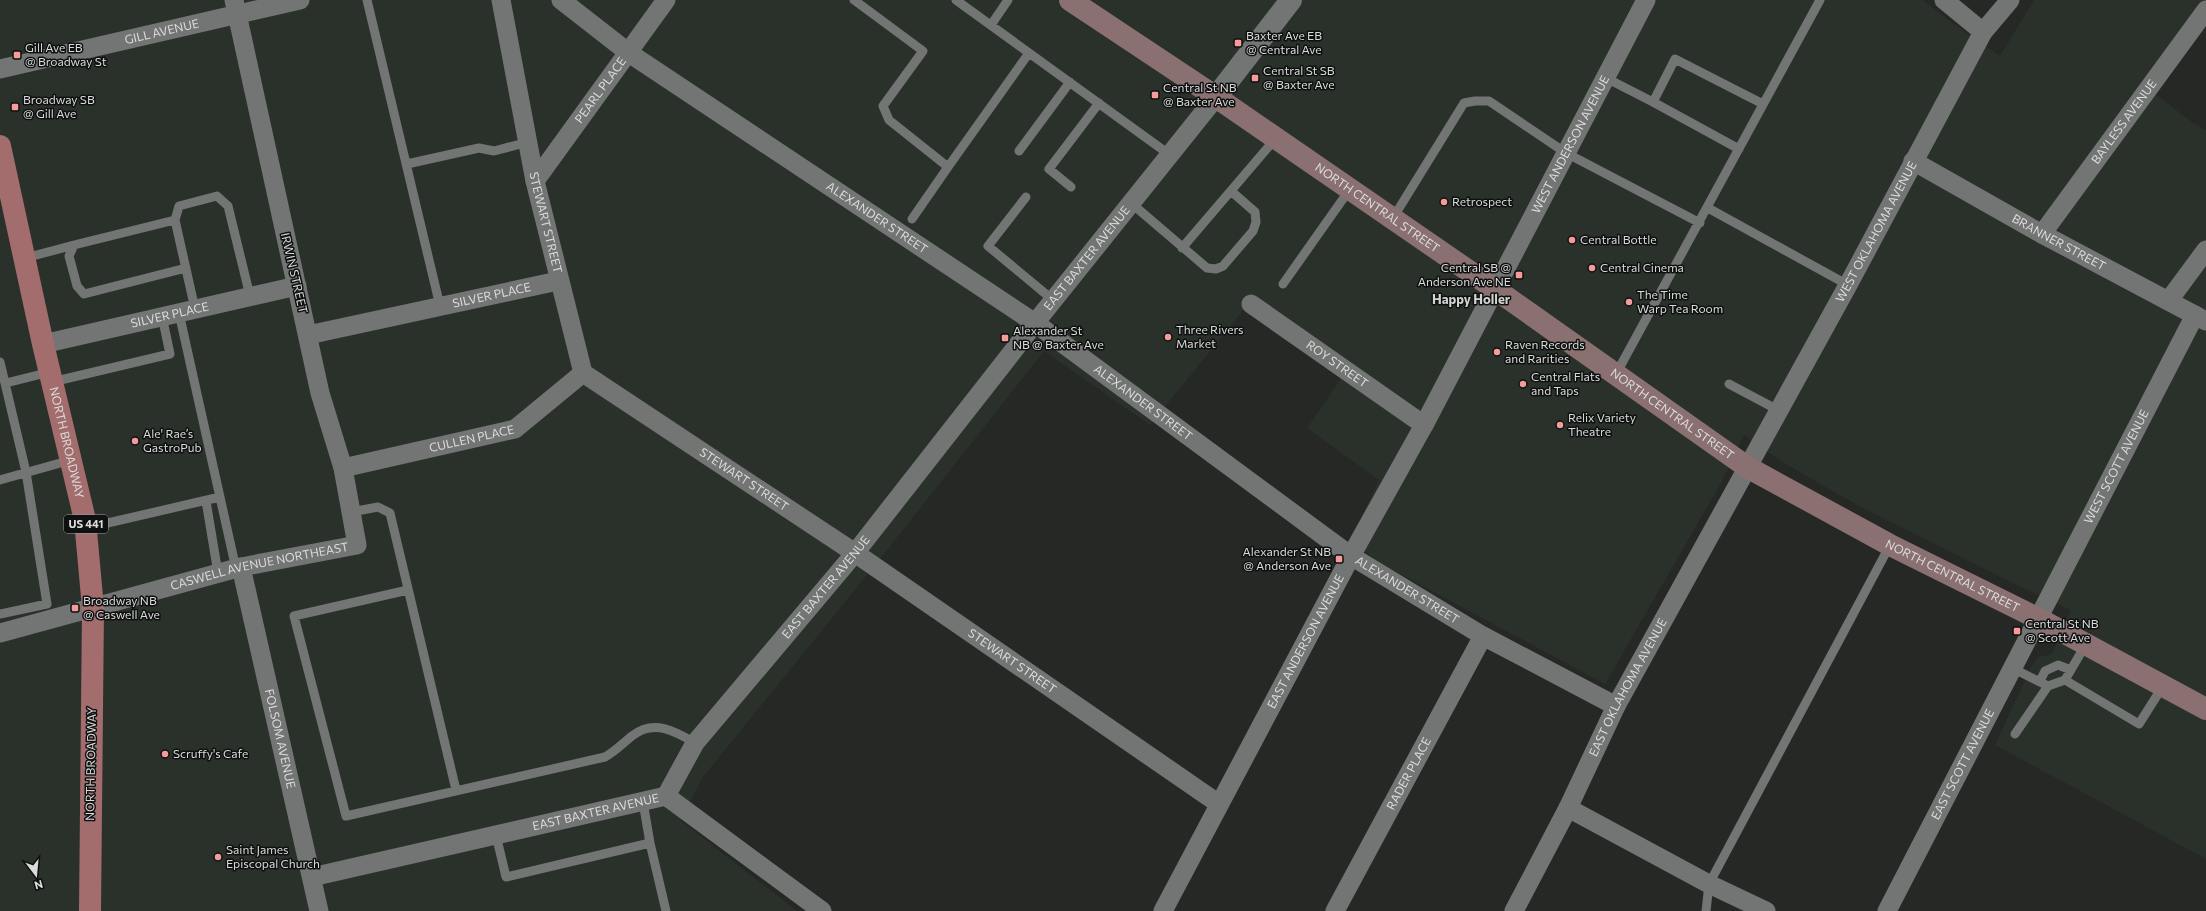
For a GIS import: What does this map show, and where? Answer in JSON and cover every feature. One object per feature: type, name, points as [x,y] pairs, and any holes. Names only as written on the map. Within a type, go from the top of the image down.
[{"type":"main road","name":"NORTH CENTRAL STREET","points":[[1070,0],[1216,97],[1393,218],[1747,467],[1890,545],[2039,619],[2206,709]]},
{"type":"main road","name":"NORTH BROADWAY","points":[[0,146],[43,344],[86,528],[93,608],[90,911]]},
{"type":"street","name":"GILL AVENUE","points":[[0,70],[235,7],[300,0]]},
{"type":"street","name":"STEWART STREET","points":[[502,0],[535,181],[558,280],[583,373],[855,553],[1219,804]]},
{"type":"street","name":"ALEXANDER STREET","points":[[561,0],[629,53],[1035,322],[1351,556],[1483,636],[1616,706]]},
{"type":"street","name":"PEARL PLACE","points":[[535,181],[666,0]]},
{"type":"street","points":[[1216,97],[1291,0]]},
{"type":"street","name":"WEST ANDERSON AVENUE","points":[[1495,289],[1646,0]]},
{"type":"street","points":[[1944,0],[1983,32]]},
{"type":"street","name":"WEST OKLAHOMA AVENUE","points":[[1747,467],[1848,285],[1983,32],[2010,0]]},
{"type":"street","name":"IRWIN STREET","points":[[235,7],[320,393],[343,468],[357,545]]},
{"type":"street","name":"BAYLESS AVENUE","points":[[2042,234],[2206,10]]},
{"type":"street","name":"EAST BAXTER AVENUE","points":[[312,877],[666,796],[695,743],[855,553],[1035,322],[1216,97]]},
{"type":"street","name":"BRANNER STREET","points":[[1913,161],[2042,234],[2201,318]]},
{"type":"street","points":[[2169,300],[2206,250]]},
{"type":"street","name":"SILVER PLACE","points":[[308,335],[558,280]]},
{"type":"street","name":"SILVER PLACE","points":[[43,344],[297,286]]},
{"type":"street","name":"EAST ANDERSON AVENUE","points":[[1163,911],[1351,556],[1424,425],[1495,289]]},
{"type":"street","name":"ROY STREET","points":[[1251,304],[1424,425]]},
{"type":"street","name":"WEST SCOTT AVENUE","points":[[2039,619],[2201,318]]},
{"type":"street","name":"CULLEN PLACE","points":[[343,468],[515,428],[583,373]]},
{"type":"street","name":"EAST OKLAHOMA AVENUE","points":[[1514,911],[1568,808],[1616,706],[1747,467]]},
{"type":"street","name":"CASWELL AVENUE NORTHEAST","points":[[0,633],[232,570],[357,545]]},
{"type":"street","name":"FOLSOM AVENUE","points":[[232,570],[312,877],[319,911]]},
{"type":"street","name":"EAST SCOTT AVENUE","points":[[1887,911],[2014,670],[2039,619]]},
{"type":"street","name":"RADER PLACE","points":[[1335,911],[1483,636]]},
{"type":"street","points":[[666,796],[822,911]]},
{"type":"street","points":[[1568,808],[1709,884],[1766,911]]},
{"type":"lane","points":[[367,0],[440,306]]},
{"type":"lane","points":[[854,0],[923,51],[883,106],[888,120],[948,167]]},
{"type":"lane","points":[[956,0],[1170,155]]},
{"type":"lane","points":[[990,25],[1008,0]]},
{"type":"lane","points":[[1616,374],[1700,223],[1820,0]]},
{"type":"lane","points":[[912,219],[1029,53]]},
{"type":"lane","points":[[1653,102],[1675,58],[1763,104]]},
{"type":"lane","points":[[1606,78],[1739,149]]},
{"type":"lane","points":[[1019,150],[1070,82]]},
{"type":"lane","points":[[1393,218],[1464,103],[1489,101],[1566,153],[1700,223]]},
{"type":"lane","points":[[1071,187],[1049,169],[1100,103]]},
{"type":"lane","points":[[1182,248],[1276,138]]},
{"type":"lane","points":[[407,164],[479,148],[494,151],[528,142]]},
{"type":"lane","points":[[1283,284],[1350,189]]},
{"type":"lane","points":[[1131,203],[1207,268],[1216,269],[1223,266],[1253,230],[1256,222],[1255,212],[1231,191]]},
{"type":"lane","points":[[6,383],[51,377],[170,354],[179,313],[186,268],[175,220],[179,206],[217,196],[228,206],[250,296]]},
{"type":"lane","points":[[1026,197],[988,246],[1053,300]]},
{"type":"lane","points":[[1708,208],[1848,285]]},
{"type":"lane","points":[[25,258],[175,220]]},
{"type":"lane","points":[[74,245],[69,256],[77,286],[84,294],[186,268]]},
{"type":"lane","points":[[179,313],[220,497],[232,570]]},
{"type":"lane","points":[[0,362],[26,472],[47,604],[0,614]]},
{"type":"lane","points":[[1729,384],[1778,410]]},
{"type":"lane","points":[[0,480],[71,460]]},
{"type":"lane","points":[[86,528],[220,497]]},
{"type":"lane","points":[[206,500],[232,570]]},
{"type":"lane","points":[[351,512],[378,507],[390,512],[456,790]]},
{"type":"lane","points":[[1706,911],[1709,884],[1890,545]]},
{"type":"lane","points":[[408,590],[294,616],[346,816],[605,757],[634,735],[653,728],[674,730],[695,743]]},
{"type":"lane","points":[[2065,680],[2086,644]]},
{"type":"lane","points":[[2015,734],[2044,684],[2045,671],[2058,666],[2071,670]]},
{"type":"lane","points":[[2014,670],[2044,684],[2065,680],[2139,724],[2163,686]]},
{"type":"lane","points":[[642,802],[666,911]]},
{"type":"lane","points":[[496,835],[506,877],[650,843]]},
{"type":"shaded area","points":[[0,0],[1923,0],[1945,18],[2000,56],[2034,0],[2206,0],[2206,23],[2154,93],[2193,123],[2206,130],[2206,859],[1995,745],[2032,665],[2039,657],[2052,654],[2071,610],[2025,589],[1859,506],[1782,462],[1744,435],[1721,483],[1605,684],[1378,562],[1351,539],[1379,480],[1307,428],[1342,377],[1245,308],[1150,425],[1044,351],[888,549],[703,777],[680,820],[797,911],[0,911]]},
{"type":"place","name":"Baxter Ave EB @ Central Ave","points":[[1238,43]]},
{"type":"place","name":"Gill Ave EB @ Broadway St","points":[[17,55]]},
{"type":"place","name":"Central St SB @ Baxter Ave","points":[[1255,78]]},
{"type":"place","name":"Central St NB @ Baxter Ave","points":[[1155,95]]},
{"type":"place","name":"Broadway SB @ Gill Ave","points":[[15,107]]},
{"type":"place","name":"Retrospect","points":[[1444,202]]},
{"type":"place","name":"Central Bottle","points":[[1572,240]]},
{"type":"place","name":"Central Cinema","points":[[1592,268]]},
{"type":"place","name":"Central SB @ Anderson Ave NE","points":[[1519,275]]},
{"type":"place","name":"The Time Warp Tea Room","points":[[1629,302]]},
{"type":"place","name":"Three Rivers Market","points":[[1168,337]]},
{"type":"place","name":"Alexander St NB @ Baxter Ave","points":[[1005,338]]},
{"type":"place","name":"Raven Records and Rarities","points":[[1497,352]]},
{"type":"place","name":"Central Flats and Taps","points":[[1523,384]]},
{"type":"place","name":"Relix Variety Theatre","points":[[1560,425]]},
{"type":"place","name":"Ale' Rae’s GastroPub","points":[[135,441]]},
{"type":"place","name":"Alexander St NB @ Anderson Ave","points":[[1339,559]]},
{"type":"place","name":"Broadway NB @ Caswell Ave","points":[[75,608]]},
{"type":"place","name":"Central St NB @ Scott Ave","points":[[2017,631]]},
{"type":"place","name":"Scruffy's Cafe","points":[[165,754]]},
{"type":"place","name":"Saint James Episcopal Church","points":[[218,857]]},
{"type":"district","name":"Happy Holler","points":[[1471,299]]}]
